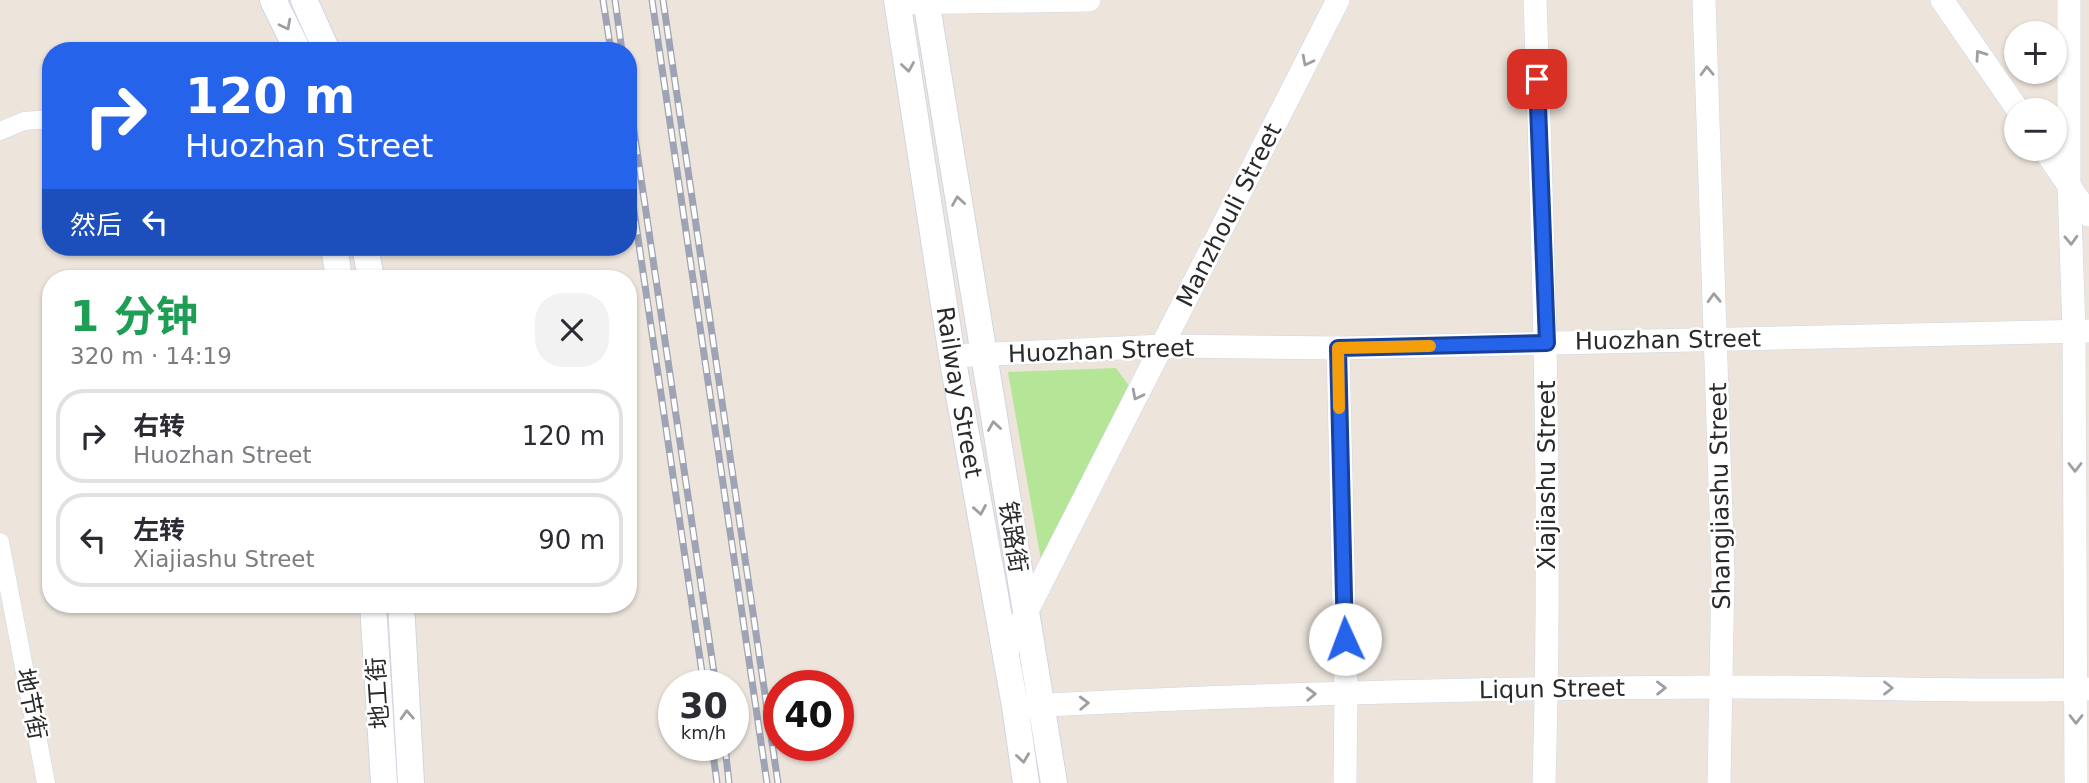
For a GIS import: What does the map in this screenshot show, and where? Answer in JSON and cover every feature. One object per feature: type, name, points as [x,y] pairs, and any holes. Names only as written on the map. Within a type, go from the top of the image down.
[{"type":"main road","points":[[273,0],[294,42]]},
{"type":"main road","points":[[304,0],[323,42]]},
{"type":"main road","name":"Railway Street","points":[[898,1],[953,356],[1015,706],[1026,783]]},
{"type":"main road","name":"铁路街","points":[[926,1],[1054,783]]},
{"type":"main road","name":"地工街","points":[[374,613],[384,783]]},
{"type":"main road","name":"地工街","points":[[402,613],[411,783]]},
{"type":"street","points":[[898,1],[1089,0]]},
{"type":"street","name":"Manzhouli Street","points":[[1005,654],[1338,0]]},
{"type":"street","name":"Xiajiashu Street","points":[[1535,0],[1547,343],[1547,689],[1544,783]]},
{"type":"street","name":"Shangjiashu Street","points":[[1704,0],[1723,574],[1719,783]]},
{"type":"street","points":[[1942,0],[2010,98]]},
{"type":"street","points":[[2069,0],[2069,184],[2082,331],[2082,689],[2076,783]]},
{"type":"street","points":[[0,131],[24,121],[42,120]]},
{"type":"street","points":[[2053,161],[2089,215]]},
{"type":"street","name":"Huozhan Street","points":[[953,356],[1162,346],[1338,348],[2082,331]]},
{"type":"street","points":[[1338,348],[1346,692],[1345,783]]},
{"type":"street","name":"地节街","points":[[0,542],[46,783]]},
{"type":"street","name":"Liqun Street","points":[[1015,706],[1346,692],[1722,687],[2082,689]]},
{"type":"green space","points":[[1116,368],[1133,391],[1042,566],[1008,372]]},
{"type":"railway","points":[[603,0],[610,42]]},
{"type":"railway","points":[[615,0],[621,42]]},
{"type":"railway","points":[[652,0],[767,783]]},
{"type":"railway","points":[[663,0],[778,783]]},
{"type":"railway","points":[[637,151],[714,670]]},
{"type":"railway","points":[[637,231],[702,670]]},
{"type":"railway","points":[[714,761],[717,783]]},
{"type":"railway","points":[[727,761],[729,783]]},
{"type":"slow traffic","points":[[1339,408],[1338,348],[1430,346]]},
{"type":"route","points":[[1345,639],[1338,348],[1547,343],[1537,79]]}]
